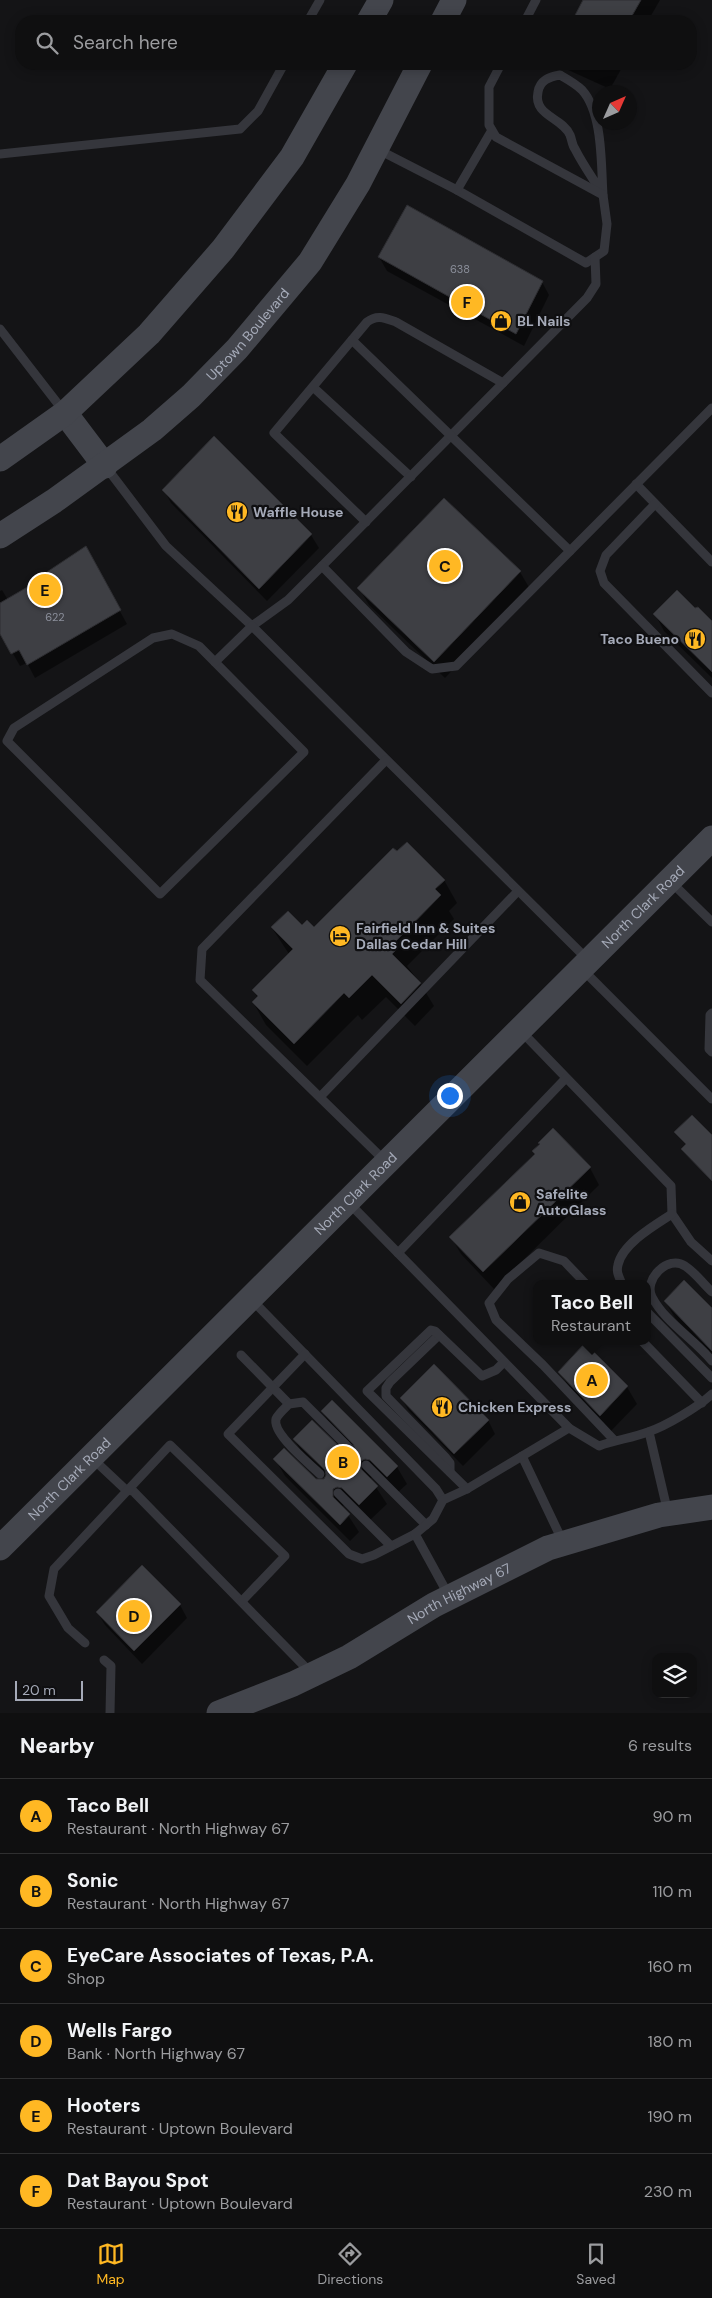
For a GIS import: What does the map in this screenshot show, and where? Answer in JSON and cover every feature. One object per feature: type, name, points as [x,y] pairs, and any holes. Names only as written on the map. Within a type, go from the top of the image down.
[{"type":"street","points":[[372,15],[381,0]]},
{"type":"street","points":[[446,15],[454,0]]},
{"type":"street","points":[[0,459],[65,413],[148,334],[223,249],[292,157],[342,70]]},
{"type":"street","name":"Uptown Boulevard","points":[[0,536],[105,466],[152,430],[192,396],[237,349],[310,262],[358,184],[417,70]]},
{"type":"street","points":[[65,413],[105,466]]},
{"type":"street","name":"North Clark Road","points":[[0,1548],[712,838]]},
{"type":"street","name":"North Highway 67","points":[[219,1713],[349,1657],[450,1597],[548,1548],[668,1514],[711,1508]]},
{"type":"lane","points":[[311,15],[320,0]]},
{"type":"lane","points":[[528,15],[536,0]]},
{"type":"lane","points":[[0,154],[240,129],[258,112],[281,70]]},
{"type":"lane","points":[[498,70],[489,87],[489,125],[496,137],[603,195]]},
{"type":"lane","points":[[376,149],[457,190],[586,263],[604,251],[607,224],[603,195],[600,141],[592,106],[582,90],[560,75],[548,77],[538,87],[536,100],[542,112],[560,123],[570,134],[574,148],[603,195]]},
{"type":"lane","points":[[457,190],[492,130]]},
{"type":"lane","points":[[215,662],[252,626],[288,600],[587,298],[596,284],[595,257]]},
{"type":"lane","points":[[366,522],[274,433],[373,317],[381,317],[396,322],[503,383]]},
{"type":"lane","points":[[0,330],[65,413]]},
{"type":"lane","points":[[352,340],[570,550]]},
{"type":"lane","points":[[313,386],[410,477]]},
{"type":"lane","points":[[322,566],[406,652],[432,669],[456,666],[712,408]]},
{"type":"lane","points":[[105,466],[166,546],[252,626],[518,891],[712,1099]]},
{"type":"lane","points":[[636,484],[712,562]]},
{"type":"lane","points":[[655,504],[606,555],[600,571],[604,583],[712,693]]},
{"type":"lane","points":[[172,634],[200,646],[215,662],[304,752],[160,894],[7,741],[14,728],[153,638],[172,634]]},
{"type":"lane","points":[[386,760],[202,949],[200,980],[387,1163]]},
{"type":"lane","points":[[670,881],[712,922]]},
{"type":"lane","points":[[320,1097],[518,891]]},
{"type":"lane","points":[[712,1012],[710,1015],[709,1049],[712,1052]]},
{"type":"lane","points":[[520,1030],[671,1186],[672,1214],[692,1242],[712,1261]]},
{"type":"lane","points":[[398,1253],[566,1078]]},
{"type":"lane","points":[[347,1202],[569,1428],[599,1446],[614,1440],[649,1432],[702,1403],[712,1394]]},
{"type":"lane","points":[[620,1280],[617,1274],[618,1264],[624,1253],[637,1238],[672,1214]]},
{"type":"lane","points":[[582,1280],[564,1261],[539,1253],[508,1279],[489,1303],[496,1320],[543,1365],[614,1440]]},
{"type":"lane","points":[[651,1283],[659,1270],[674,1263],[684,1265],[712,1292]]},
{"type":"lane","points":[[651,1295],[659,1308],[712,1361]]},
{"type":"lane","points":[[250,1298],[436,1489],[442,1500]]},
{"type":"lane","points":[[651,1316],[711,1372]]},
{"type":"lane","points":[[467,1489],[367,1391],[431,1330],[439,1335],[482,1376],[496,1370],[504,1362]]},
{"type":"lane","points":[[439,1335],[390,1382],[386,1388],[386,1396],[446,1458],[450,1463],[450,1472]]},
{"type":"lane","points":[[646,1345],[702,1403]]},
{"type":"lane","points":[[305,1354],[228,1434],[349,1554],[362,1558],[415,1534],[433,1519],[442,1500],[467,1489],[569,1428]]},
{"type":"lane","points":[[241,1355],[289,1404]]},
{"type":"lane","points":[[320,1474],[282,1437],[276,1427],[276,1418],[289,1404],[303,1402],[349,1448]]},
{"type":"lane","points":[[649,1432],[668,1514]]},
{"type":"lane","points":[[85,1643],[68,1628],[49,1596],[54,1569],[170,1445],[285,1556],[242,1601]]},
{"type":"lane","points":[[522,1456],[564,1543]]},
{"type":"lane","points":[[91,1457],[126,1490],[133,1491],[313,1674]]},
{"type":"lane","points":[[366,1465],[426,1525]]},
{"type":"lane","points":[[338,1493],[391,1546]]},
{"type":"lane","points":[[415,1534],[450,1597]]},
{"type":"lane","points":[[104,1660],[111,1666],[110,1713]]},
{"type":"building","points":[[583,0],[641,0],[632,15],[575,15]]},
{"type":"building","points":[[407,205],[543,281],[516,334],[378,257]]},
{"type":"building","name":"Waffle House","points":[[214,436],[312,534],[259,589],[162,490]]},
{"type":"building","points":[[444,498],[521,571],[434,662],[357,588]]},
{"type":"building","points":[[86,546],[121,610],[27,665],[19,650],[11,654],[0,634],[0,603],[48,575],[47,572]]},
{"type":"building","name":"Taco Bueno","points":[[677,590],[695,608],[698,607],[712,621],[712,672],[653,614]]},
{"type":"building","name":"Fairfield Inn & Suites Dallas Cedar Hill","points":[[407,842],[445,880],[435,889],[441,895],[393,944],[398,948],[392,954],[421,983],[401,1004],[372,975],[349,998],[344,993],[294,1044],[252,1002],[258,996],[252,990],[293,949],[271,927],[288,911],[302,925],[307,920],[314,927],[393,848],[397,851]]},
{"type":"building","points":[[692,1115],[712,1135],[712,1181],[681,1149],[686,1144],[674,1132]]},
{"type":"building","name":"Safelite AutoGlass","points":[[553,1128],[591,1167],[483,1272],[449,1237],[535,1154],[532,1151]]},
{"type":"building","points":[[684,1280],[712,1308],[712,1351],[664,1301]]},
{"type":"building","points":[[583,1345],[587,1345],[628,1386],[600,1416],[558,1372]]},
{"type":"building","name":"Chicken Express","points":[[434,1364],[489,1420],[454,1454],[400,1398]]},
{"type":"building","points":[[332,1400],[398,1466],[387,1477],[370,1460],[365,1459],[361,1461],[361,1469],[378,1486],[359,1505],[342,1488],[337,1487],[333,1489],[333,1497],[350,1514],[340,1525],[273,1459],[284,1448],[316,1479],[324,1479],[326,1475],[325,1470],[293,1439],[312,1420],[345,1452],[353,1453],[355,1449],[353,1444],[321,1411]]},
{"type":"building","points":[[142,1565],[181,1604],[134,1651],[96,1612]]},
{"type":"place","name":"Dat Bayou Spot","points":[[467,302]]},
{"type":"place","name":"BL Nails","points":[[501,321]]},
{"type":"place","name":"Waffle House","points":[[237,512]]},
{"type":"place","name":"EyeCare Associates of Texas, P.A.","points":[[445,566]]},
{"type":"place","name":"Hooters","points":[[45,590]]},
{"type":"place","name":"Taco Bueno","points":[[695,639]]},
{"type":"place","name":"Fairfield Inn & Suites Dallas Cedar Hill","points":[[340,936]]},
{"type":"place","name":"Safelite AutoGlass","points":[[520,1202]]},
{"type":"place","name":"Taco Bell","points":[[592,1380]]},
{"type":"place","name":"Chicken Express","points":[[442,1407]]},
{"type":"place","name":"Sonic","points":[[343,1462]]},
{"type":"place","name":"Wells Fargo","points":[[134,1616]]}]
